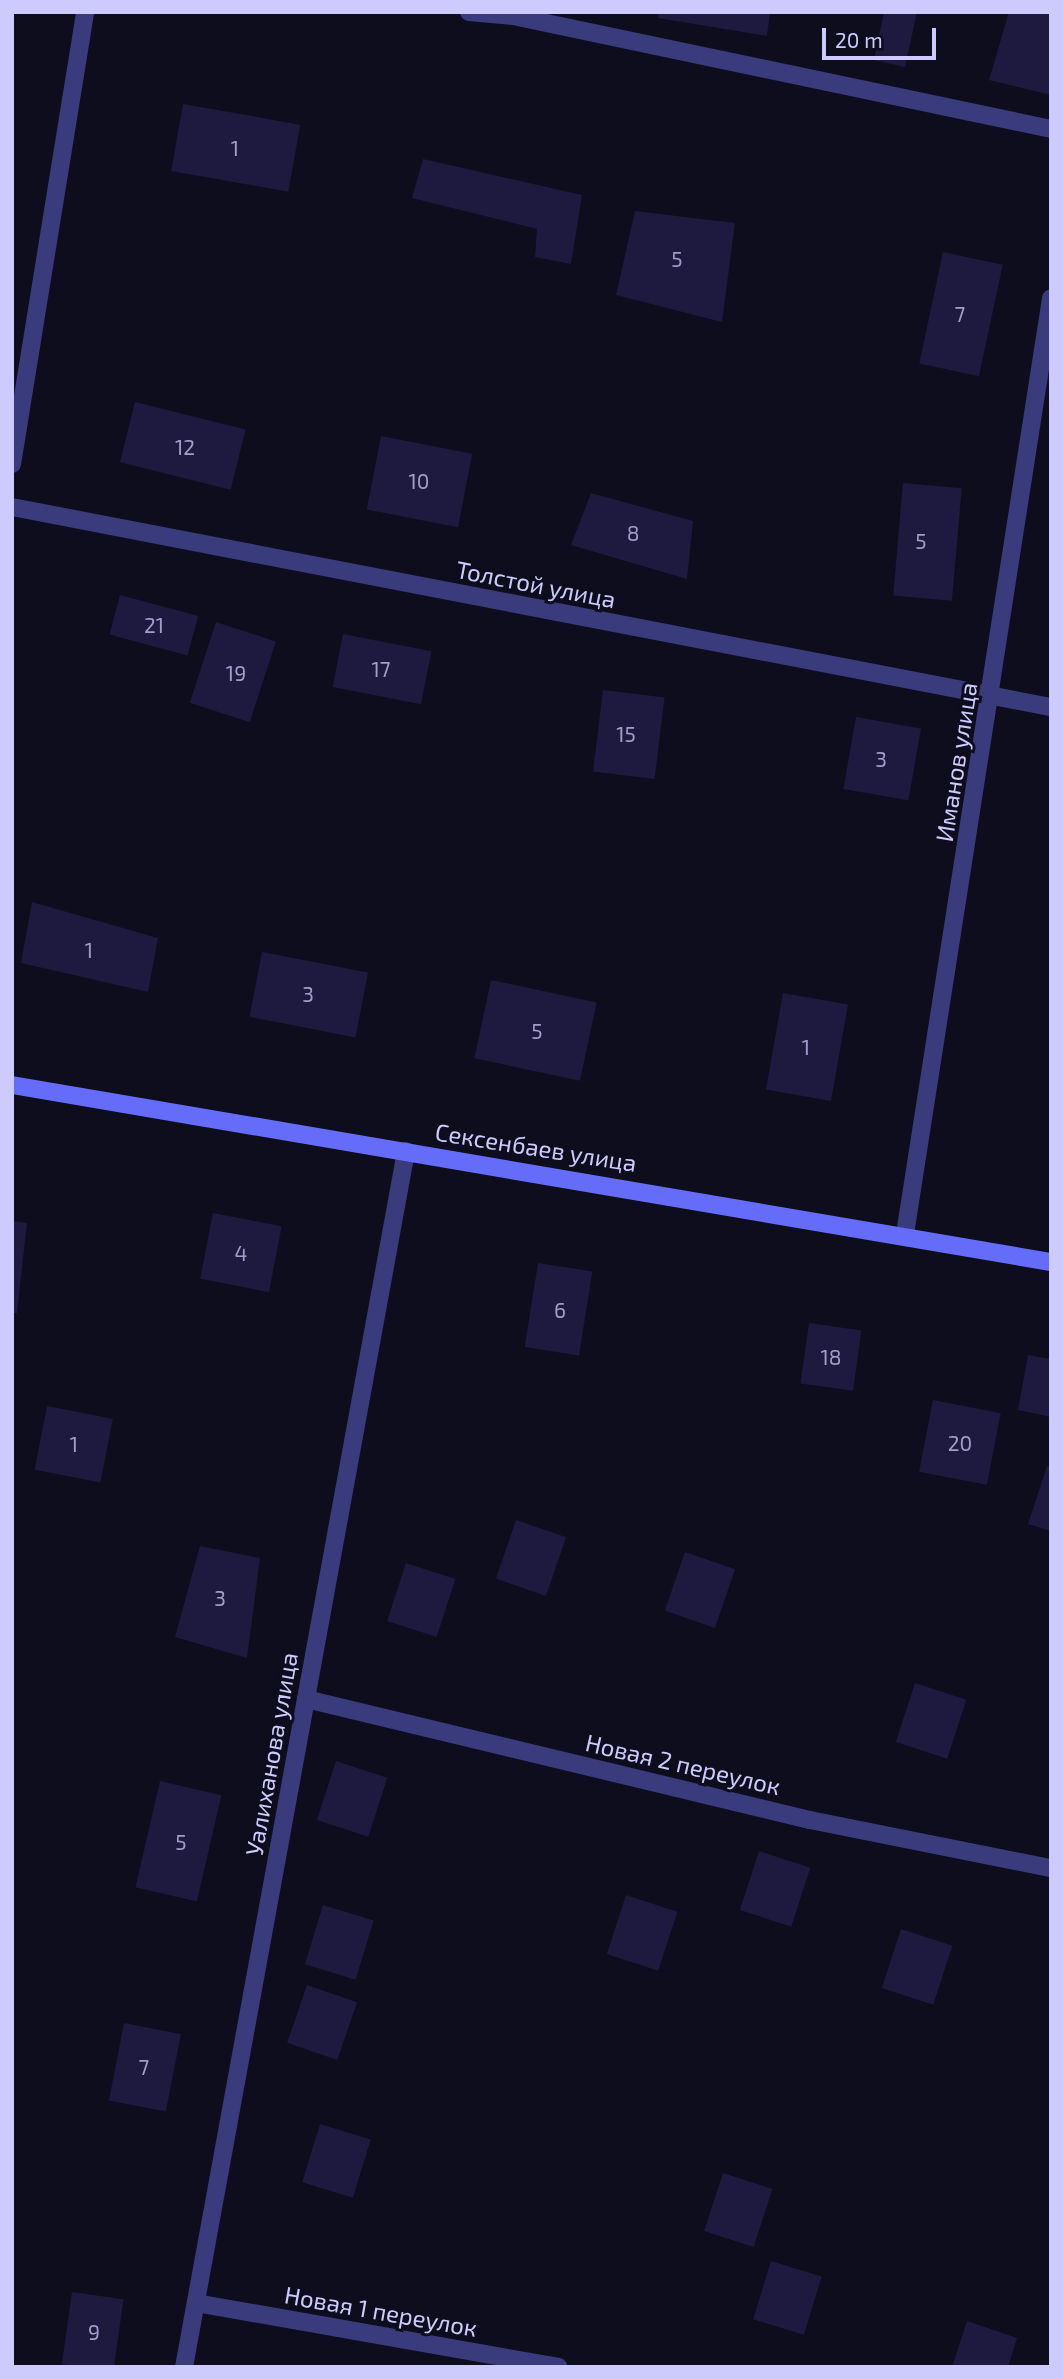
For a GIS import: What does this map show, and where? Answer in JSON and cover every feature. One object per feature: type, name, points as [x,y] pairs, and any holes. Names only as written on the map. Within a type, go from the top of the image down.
[{"type":"street","points":[[12,464],[85,12]]},
{"type":"street","points":[[469,12],[513,16],[1051,129]]},
{"type":"street","name":"Иманов улица","points":[[905,1234],[991,697],[1051,298]]},
{"type":"street","name":"Толстой улица","points":[[12,507],[1051,707]]},
{"type":"street","name":"Сексенбаев улица","points":[[12,1085],[905,1234],[1051,1262]]},
{"type":"street","name":"Уалиханова улица","points":[[184,2367],[406,1151]]},
{"type":"street","name":"Новая 2 переулок","points":[[306,1699],[810,1820],[1051,1868]]},
{"type":"street","name":"Новая 1 переулок","points":[[196,2303],[558,2367]]},
{"type":"building","points":[[659,12],[770,12],[767,36],[658,18]]},
{"type":"building","points":[[884,12],[917,12],[905,67],[874,60]]},
{"type":"building","points":[[1009,12],[1051,12],[1051,95],[989,80]]},
{"type":"building","points":[[183,104],[300,125],[288,192],[171,171]]},
{"type":"building","points":[[423,159],[582,195],[571,264],[535,257],[537,229],[412,198]]},
{"type":"building","points":[[635,211],[735,223],[722,322],[616,295]]},
{"type":"building","points":[[943,252],[1003,265],[979,376],[919,364]]},
{"type":"building","points":[[135,402],[246,430],[231,490],[120,462]]},
{"type":"building","points":[[381,436],[472,454],[458,527],[367,510]]},
{"type":"building","points":[[903,483],[962,488],[952,601],[893,596]]},
{"type":"building","points":[[591,493],[693,521],[687,579],[571,545]]},
{"type":"building","points":[[120,595],[198,616],[188,656],[109,635]]},
{"type":"building","points":[[216,622],[276,641],[250,722],[190,703]]},
{"type":"building","points":[[343,634],[431,651],[421,704],[333,687]]},
{"type":"building","points":[[603,690],[665,698],[655,779],[593,771]]},
{"type":"building","points":[[856,717],[921,728],[908,800],[843,789]]},
{"type":"building","points":[[32,902],[158,938],[148,992],[21,963]]},
{"type":"building","points":[[262,952],[368,973],[355,1037],[249,1017]]},
{"type":"building","points":[[491,980],[597,1002],[580,1081],[474,1058]]},
{"type":"building","points":[[783,993],[848,1004],[831,1101],[766,1090]]},
{"type":"building","points":[[213,1213],[282,1226],[269,1292],[200,1279]]},
{"type":"building","points":[[12,1221],[27,1223],[17,1313],[12,1313]]},
{"type":"building","points":[[538,1263],[592,1272],[579,1356],[525,1347]]},
{"type":"building","points":[[809,1323],[861,1330],[853,1391],[801,1383]]},
{"type":"building","points":[[1028,1355],[1051,1359],[1051,1417],[1018,1410]]},
{"type":"building","points":[[933,1400],[1001,1413],[987,1485],[919,1472]]},
{"type":"building","points":[[47,1406],[113,1419],[100,1483],[35,1470]]},
{"type":"building","points":[[1047,1466],[1051,1467],[1051,1531],[1028,1524]]},
{"type":"building","points":[[516,1520],[566,1537],[546,1596],[496,1579]]},
{"type":"building","points":[[200,1546],[260,1558],[247,1658],[175,1637]]},
{"type":"building","points":[[685,1552],[735,1569],[715,1628],[665,1611]]},
{"type":"building","points":[[406,1563],[455,1579],[437,1637],[387,1621]]},
{"type":"building","points":[[915,1683],[966,1700],[947,1759],[896,1742]]},
{"type":"building","points":[[336,1761],[387,1778],[368,1837],[317,1820]]},
{"type":"building","points":[[160,1781],[221,1795],[197,1901],[135,1887]]},
{"type":"building","points":[[759,1851],[810,1868],[791,1927],[740,1910]]},
{"type":"building","points":[[626,1895],[677,1912],[658,1971],[607,1954]]},
{"type":"building","points":[[323,1905],[374,1920],[356,1980],[305,1964]]},
{"type":"building","points":[[901,1929],[952,1946],[933,2005],[882,1988]]},
{"type":"building","points":[[307,1985],[357,2002],[337,2060],[287,2043]]},
{"type":"building","points":[[124,2023],[181,2034],[166,2112],[109,2101]]},
{"type":"building","points":[[320,2124],[371,2139],[353,2198],[302,2182]]},
{"type":"building","points":[[723,2173],[772,2189],[754,2247],[704,2231]]},
{"type":"building","points":[[771,2261],[822,2276],[804,2335],[753,2319]]},
{"type":"building","points":[[72,2292],[123,2299],[114,2367],[62,2364]]},
{"type":"building","points":[[967,2321],[1017,2338],[1008,2367],[952,2367]]}]
